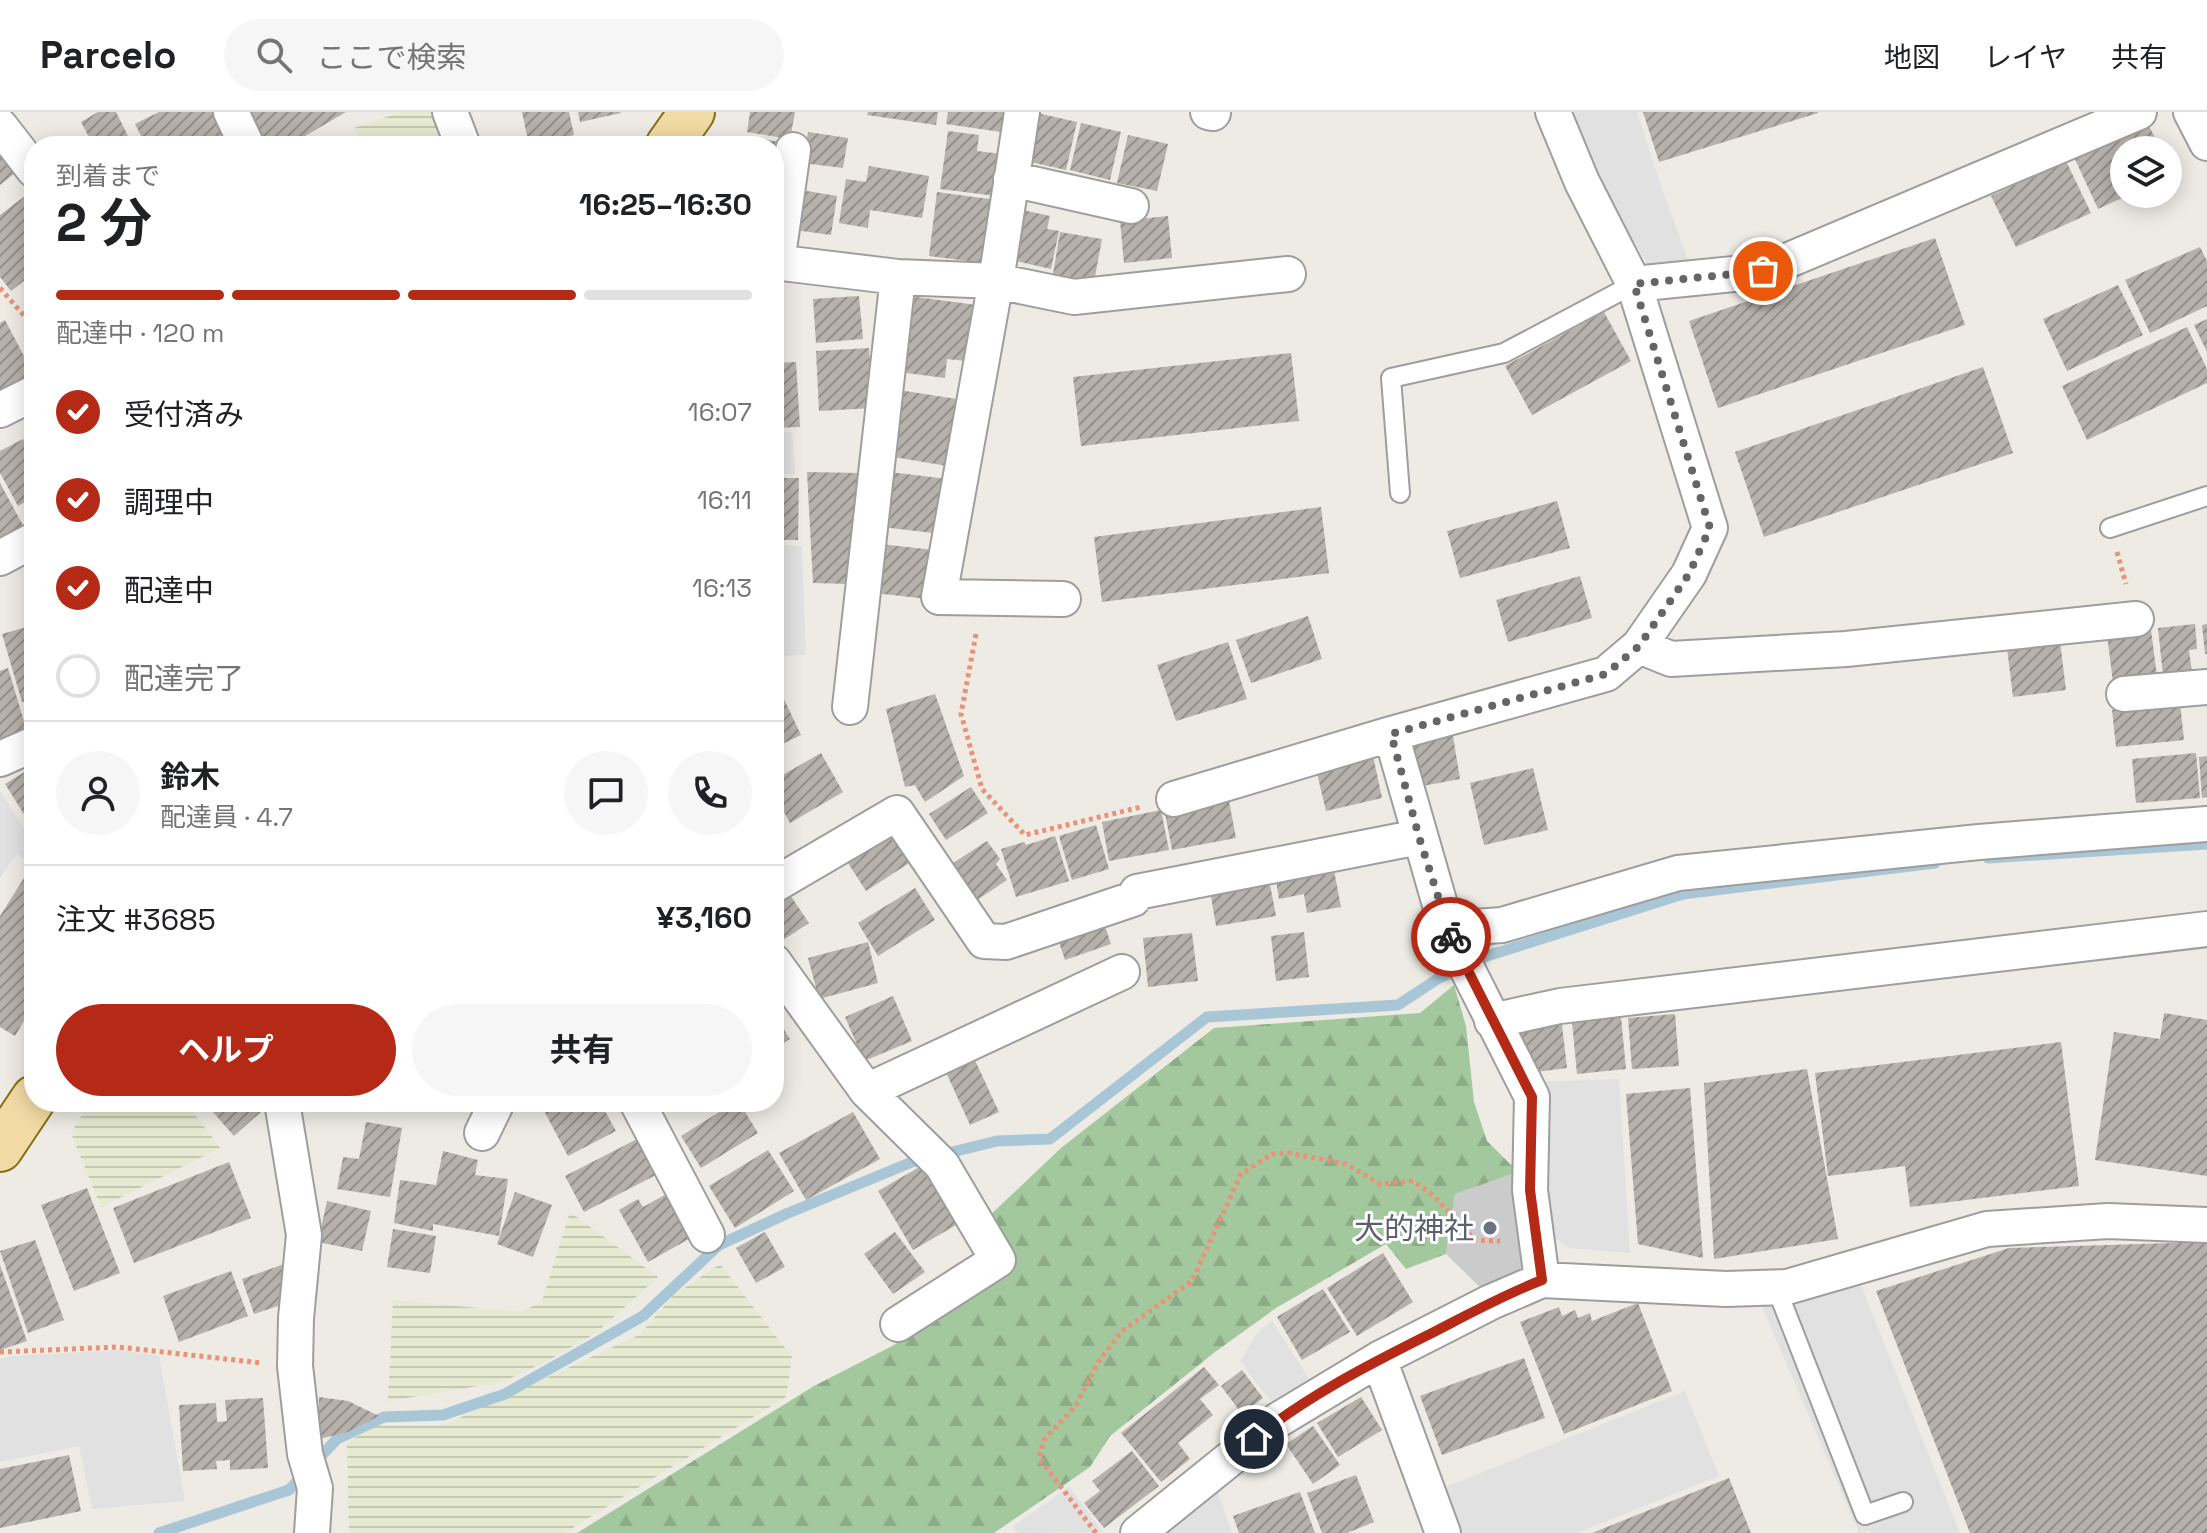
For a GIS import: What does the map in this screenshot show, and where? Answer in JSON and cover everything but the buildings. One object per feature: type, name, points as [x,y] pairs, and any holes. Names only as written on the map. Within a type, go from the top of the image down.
[{"type":"main road","points":[[675,136],[692,112]]},
{"type":"main road","points":[[0,1149],[25,1112]]},
{"type":"street","points":[[231,112],[242,136]]},
{"type":"street","points":[[450,112],[459,136]]},
{"type":"street","points":[[1022,112],[996,281],[939,597],[1063,599]]},
{"type":"street","points":[[1174,799],[1606,674],[1639,646],[1689,574],[1710,528],[1634,284],[1582,182],[1553,112]]},
{"type":"street","points":[[1634,284],[1763,271],[2139,112]]},
{"type":"street","points":[[2191,112],[2207,143]]},
{"type":"street","points":[[0,126],[24,157]]},
{"type":"street","points":[[784,206],[793,150]]},
{"type":"street","points":[[1011,179],[1131,206]]},
{"type":"street","points":[[784,264],[898,277],[996,281],[1074,297],[1288,274]]},
{"type":"street","points":[[850,707],[898,277]]},
{"type":"street","points":[[0,410],[24,398]]},
{"type":"street","points":[[0,558],[24,545]]},
{"type":"street","points":[[1639,646],[1671,659],[1846,649],[2136,619]]},
{"type":"street","points":[[2124,694],[2207,687]]},
{"type":"street","points":[[1391,734],[1447,929],[1532,1097],[1530,1190],[1542,1280]]},
{"type":"street","points":[[0,759],[24,748]]},
{"type":"street","points":[[784,879],[897,813],[984,941],[1006,942],[1133,899],[1137,892],[1419,837]]},
{"type":"street","points":[[1447,929],[1502,925],[1678,873],[1979,842],[2207,824]]},
{"type":"street","points":[[1485,1009],[1560,1006],[2207,929]]},
{"type":"street","points":[[867,1091],[1122,972]]},
{"type":"street","points":[[784,976],[867,1091],[933,1155],[998,1260],[898,1324]]},
{"type":"street","points":[[284,1112],[304,1235],[295,1366],[305,1454],[315,1488],[312,1533]]},
{"type":"street","points":[[482,1133],[492,1112]]},
{"type":"street","points":[[642,1112],[707,1235]]},
{"type":"street","points":[[1138,1533],[1278,1420],[1379,1359],[1491,1302],[1542,1280],[1726,1289],[1787,1287],[1987,1229],[2108,1221],[2207,1225]]},
{"type":"street","points":[[1379,1359],[1443,1533]]},
{"type":"lane","points":[[1400,493],[1391,378],[1504,353],[1634,284]]},
{"type":"lane","points":[[2110,528],[2207,496]]},
{"type":"lane","points":[[1776,1287],[1865,1515],[1903,1502]]},
{"type":"path","points":[[0,288],[24,316]]},
{"type":"path","points":[[2110,528],[2136,619]]},
{"type":"path","points":[[983,598],[961,714],[982,789],[1025,835],[1174,799]]},
{"type":"path","points":[[1096,1533],[1039,1458],[1044,1440],[1076,1405],[1099,1361],[1122,1331],[1192,1281],[1241,1174],[1272,1154],[1289,1153],[1346,1164],[1380,1184],[1413,1181],[1434,1196],[1475,1240]]},
{"type":"path","points":[[0,1352],[118,1347],[295,1366]]},
{"type":"shaded area","points":[[1574,112],[1637,112],[1692,271],[1655,277],[1595,175]]},
{"type":"shaded area","points":[[784,432],[792,432],[795,474],[784,474]]},
{"type":"shaded area","points":[[784,545],[802,546],[806,655],[784,656]]},
{"type":"shaded area","points":[[0,791],[24,828],[24,859],[17,854],[0,878]]},
{"type":"shaded area","points":[[1619,1079],[1630,1253],[1569,1248],[1546,1231],[1538,1082]]},
{"type":"shaded area","points":[[1518,1172],[1521,1271],[1482,1289],[1446,1254],[1455,1194]]},
{"type":"shaded area","points":[[1860,1283],[1960,1533],[1859,1533],[1760,1302]]},
{"type":"shaded area","points":[[1272,1321],[1311,1382],[1274,1406],[1240,1361],[1258,1332]]},
{"type":"shaded area","points":[[120,1350],[159,1356],[185,1501],[92,1509],[79,1446],[0,1462],[0,1359]]},
{"type":"shaded area","points":[[1685,1391],[1719,1476],[1577,1533],[1461,1533],[1443,1488]]},
{"type":"shaded area","points":[[1069,1487],[1103,1532],[1018,1533],[1013,1526]]},
{"type":"shaded area","points":[[1218,1493],[1232,1533],[1168,1533]]},
{"type":"green space","points":[[401,112],[431,112],[440,136],[358,136],[354,128]]},
{"type":"green space","points":[[1454,985],[1466,1026],[1474,1102],[1487,1141],[1518,1172],[1455,1194],[1446,1254],[1406,1269],[1386,1244],[1276,1308],[1215,1352],[1110,1436],[1090,1467],[994,1533],[577,1533],[814,1386],[894,1345],[1012,1262],[985,1220],[1061,1148],[1214,1028],[1420,1013]]},
{"type":"green space","points":[[84,1112],[193,1112],[220,1148],[101,1207],[71,1133]]},
{"type":"green space","points":[[570,1212],[658,1277],[596,1333],[502,1382],[388,1401],[393,1300],[522,1312],[542,1301]]},
{"type":"green space","points":[[720,1264],[792,1357],[786,1397],[564,1533],[349,1533],[347,1442],[378,1425],[444,1425],[639,1335],[674,1295]]},
{"type":"waterway","points":[[1988,858],[2207,844]]},
{"type":"waterway","points":[[159,1533],[289,1490],[337,1439],[384,1417],[443,1415],[505,1394],[643,1316],[719,1245],[786,1214],[912,1162],[997,1141],[1050,1139],[1207,1017],[1398,1005],[1439,978],[1487,956],[1683,894],[1935,863]]},
{"type":"way so far","points":[[1451,937],[1391,734],[1606,674],[1639,646],[1689,574],[1710,528],[1634,284],[1763,271]]},
{"type":"place","name":"大的神社","points":[[1490,1228]]},
{"type":"route","points":[[1254,1439],[1278,1420],[1379,1359],[1491,1302],[1542,1280],[1530,1190],[1532,1097],[1451,937]]}]
